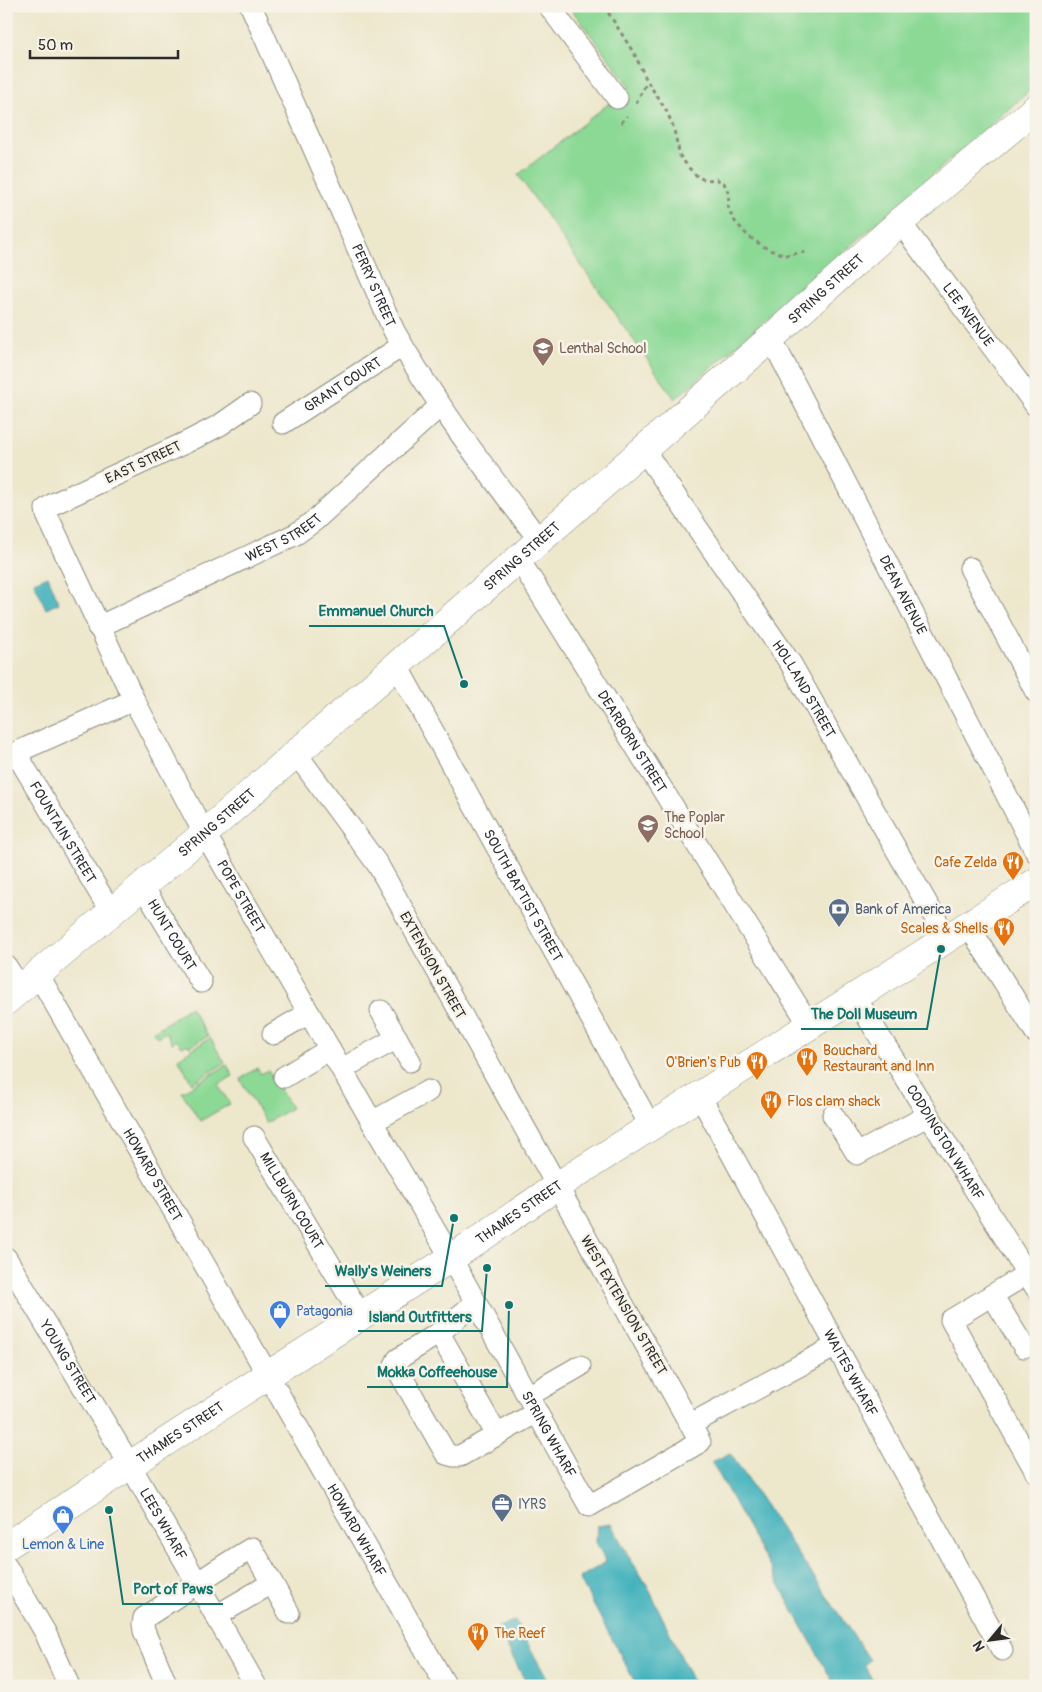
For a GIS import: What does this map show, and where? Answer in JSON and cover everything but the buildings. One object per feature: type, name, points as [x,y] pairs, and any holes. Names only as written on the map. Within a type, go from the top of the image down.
[{"type":"main road","name":"SPRING STREET","points":[[22,988],[205,832],[771,338],[900,222],[1033,118]]},
{"type":"main road","name":"THAMES STREET","points":[[6,1546],[451,1258],[557,1186],[1036,882]]},
{"type":"street","name":"PERRY STREET","points":[[251,6],[402,346],[440,406],[539,540]]},
{"type":"street","points":[[549,6],[617,98]]},
{"type":"street","name":"LEE AVENUE","points":[[900,222],[1036,406]]},
{"type":"street","name":"DEAN AVENUE","points":[[771,338],[1036,852]]},
{"type":"street","name":"GRANT COURT","points":[[283,423],[402,346]]},
{"type":"street","name":"EAST STREET","points":[[50,523],[46,510],[53,504],[189,442],[220,425],[250,404]]},
{"type":"street","name":"WEST STREET","points":[[98,626],[296,534],[314,522],[440,406]]},
{"type":"street","name":"HOLLAND STREET","points":[[643,449],[791,664],[958,932],[1036,1033]]},
{"type":"street","name":"POPE STREET","points":[[50,523],[134,700],[205,832],[451,1258]]},
{"type":"street","name":"DEARBORN STREET","points":[[518,558],[810,1026]]},
{"type":"street","points":[[970,568],[1036,692]]},
{"type":"street","name":"SOUTH BAPTIST STREET","points":[[396,664],[651,1127]]},
{"type":"street","points":[[11,755],[134,700]]},
{"type":"street","name":"EXTENSION STREET","points":[[296,752],[378,865],[557,1186]]},
{"type":"street","name":"FOUNTAIN STREET","points":[[11,755],[111,912]]},
{"type":"street","name":"HUNT COURT","points":[[142,884],[201,982]]},
{"type":"street","name":"HOWARD STREET","points":[[6,966],[22,988],[268,1375]]},
{"type":"street","name":"CODDINGTON WHARF","points":[[855,998],[1033,1283]]},
{"type":"street","points":[[382,1011],[410,1061]]},
{"type":"street","points":[[273,1034],[309,1013]]},
{"type":"street","points":[[288,1083],[336,1060],[396,1038]]},
{"type":"street","points":[[372,1122],[428,1091]]},
{"type":"street","name":"WAITES WHARF","points":[[700,1096],[1002,1650]]},
{"type":"street","points":[[833,1115],[857,1154],[928,1116]]},
{"type":"street","name":"MILLBURN COURT","points":[[254,1137],[361,1316]]},
{"type":"street","name":"WEST EXTENSION STREET","points":[[557,1186],[700,1442],[589,1506]]},
{"type":"street","name":"YOUNG STREET","points":[[6,1258],[130,1465]]},
{"type":"street","name":"SPRING WHARF","points":[[451,1258],[589,1506]]},
{"type":"street","points":[[1033,1283],[992,1295],[951,1320],[1036,1472]]},
{"type":"street","points":[[992,1295],[1024,1347]]},
{"type":"street","points":[[475,1303],[438,1333],[398,1360],[395,1365],[446,1454],[460,1456],[497,1435],[580,1366]]},
{"type":"street","points":[[438,1333],[497,1435]]},
{"type":"street","points":[[691,1424],[836,1346]]},
{"type":"street","name":"HOWARD WHARF","points":[[268,1375],[446,1686]]},
{"type":"street","name":"LEES WHARF","points":[[130,1465],[256,1686]]},
{"type":"street","points":[[167,1686],[144,1631],[144,1618],[198,1584],[210,1572],[252,1548],[289,1613]]},
{"type":"street","points":[[6,1566],[45,1632],[69,1686]]},
{"type":"street","points":[[216,1616],[272,1583]]},
{"type":"path","points":[[604,6],[636,55],[647,81],[666,110],[680,156],[689,168],[699,178],[707,180],[716,179],[724,183],[729,194],[728,207],[733,219],[748,236],[769,250],[786,255],[806,252]]},
{"type":"path","points":[[6,1453],[9,1457],[6,1459]]},
{"type":"green space","points":[[569,6],[1036,6],[1036,85],[675,399],[518,175],[630,87]]},
{"type":"green space","points":[[190,1007],[208,1036],[189,1047],[188,1044],[182,1047],[177,1040],[172,1043],[166,1032],[157,1037],[153,1032]]},
{"type":"green space","points":[[210,1038],[225,1063],[192,1083],[178,1058]]},
{"type":"green space","points":[[227,1065],[233,1076],[218,1085],[230,1104],[200,1121],[182,1092]]},
{"type":"green space","points":[[257,1068],[261,1074],[268,1070],[291,1108],[266,1123],[240,1079]]},
{"type":"water","points":[[48,576],[59,603],[46,609],[34,582]]},
{"type":"water","points":[[730,1453],[870,1660],[864,1665],[876,1686],[835,1686],[712,1462]]},
{"type":"water","points":[[611,1524],[647,1585],[695,1686],[637,1686],[579,1578],[606,1562],[596,1542],[597,1526]]},
{"type":"water","points":[[515,1620],[551,1686],[528,1686],[497,1628]]},
{"type":"place","name":"Lenthal School","points":[[543,367]]},
{"type":"place","name":"Emmanuel Church","points":[[464,684]]},
{"type":"place","name":"The Poplar School","points":[[648,844]]},
{"type":"place","name":"Cafe Zelda","points":[[1013,881]]},
{"type":"place","name":"Bank of America","points":[[839,928]]},
{"type":"place","name":"Scales & Shells","points":[[1004,947]]},
{"type":"place","name":"The Doll Museum","points":[[941,949]]},
{"type":"place","name":"Bouchard Restaurant and Inn","points":[[807,1077]]},
{"type":"place","name":"O'Brien's Pub","points":[[757,1081]]},
{"type":"place","name":"Flos clam shack","points":[[771,1120]]},
{"type":"place","name":"Wally's Weiners","points":[[454,1218]]},
{"type":"place","name":"Island Outfitters","points":[[487,1268]]},
{"type":"place","name":"Mokka Coffeehouse","points":[[509,1305]]},
{"type":"place","name":"Patagonia","points":[[280,1330]]},
{"type":"place","name":"Port of Paws","points":[[109,1510]]},
{"type":"place","name":"IYRS","points":[[502,1523]]},
{"type":"place","name":"Lemon & Line","points":[[63,1535]]},
{"type":"place","name":"The Reef","points":[[478,1652]]}]
